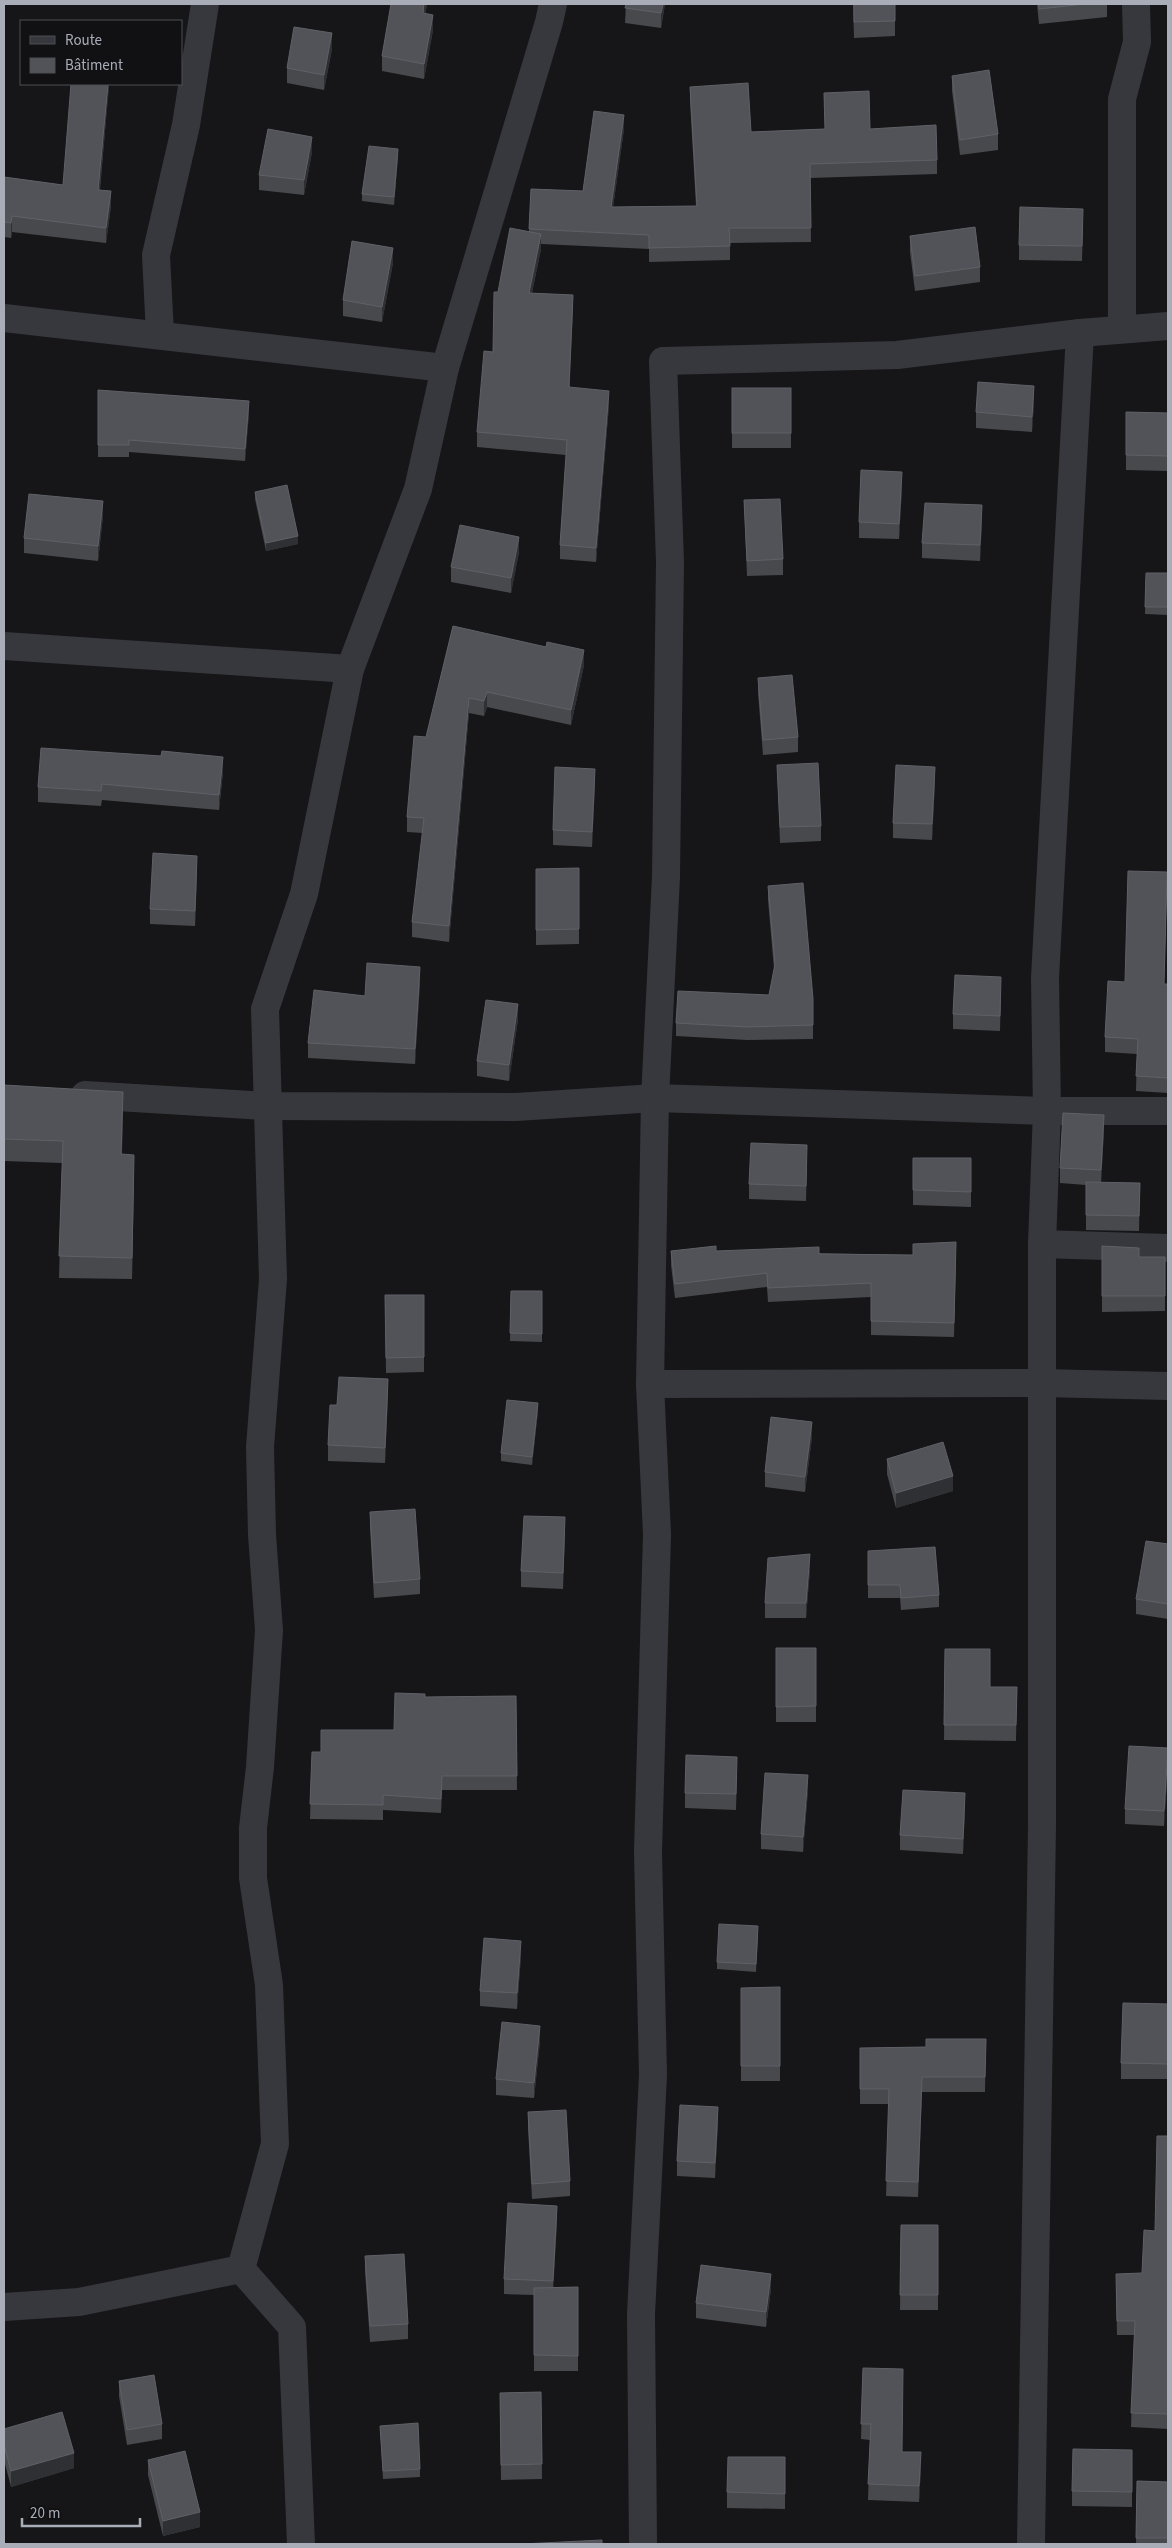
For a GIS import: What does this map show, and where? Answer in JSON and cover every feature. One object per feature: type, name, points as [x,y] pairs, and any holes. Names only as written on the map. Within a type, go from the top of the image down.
[{"type":"street","points":[[160,334],[156,255],[186,125],[206,4]]},
{"type":"street","points":[[241,2269],[276,2144],[269,1986],[253,1878],[253,1844],[269,1630],[262,1536],[260,1447],[273,1279],[266,1106],[265,1009],[304,894],[350,669],[418,489],[445,368],[547,32],[553,4]]},
{"type":"street","points":[[1122,329],[1122,99],[1137,42],[1136,4]]},
{"type":"street","points":[[4,318],[160,334],[445,368]]},
{"type":"street","points":[[643,2544],[641,2314],[653,2075],[648,1852],[657,1534],[650,1384],[655,1098],[666,877],[670,562],[663,361],[897,355],[1080,333],[1168,326]]},
{"type":"street","points":[[1031,2544],[1042,1825],[1042,1244],[1047,1111],[1045,978],[1080,333]]},
{"type":"street","points":[[4,646],[350,669]]},
{"type":"street","points":[[62,1094],[266,1106],[516,1107],[655,1098],[1047,1111],[1168,1110]]},
{"type":"street","points":[[1042,1244],[1168,1248]]},
{"type":"street","points":[[650,1384],[1042,1383],[1168,1386]]},
{"type":"street","points":[[4,2307],[79,2302],[241,2269]]},
{"type":"street","points":[[241,2269],[292,2327],[301,2544]]},
{"type":"building","points":[[391,4],[424,4],[423,13],[433,15],[424,64],[382,56]]},
{"type":"building","points":[[626,4],[663,4],[661,13],[625,8]]},
{"type":"building","points":[[854,4],[895,4],[895,21],[854,22]]},
{"type":"building","points":[[1039,4],[1085,4],[1039,9]]},
{"type":"building","points":[[294,27],[332,33],[324,75],[287,68]]},
{"type":"building","points":[[989,70],[998,134],[960,140],[952,76]]},
{"type":"building","points":[[748,83],[751,132],[825,129],[824,93],[869,91],[870,129],[936,125],[937,160],[810,164],[811,228],[729,228],[730,246],[649,248],[649,235],[529,229],[531,189],[583,191],[594,111],[624,115],[611,207],[697,206],[690,87]]},
{"type":"building","points":[[71,85],[108,85],[98,190],[111,191],[106,228],[12,216],[11,223],[4,222],[4,177],[63,185]]},
{"type":"building","points":[[268,129],[312,137],[304,180],[259,175]]},
{"type":"building","points":[[369,146],[398,149],[394,197],[362,194]]},
{"type":"building","points":[[1020,207],[1083,209],[1082,246],[1019,245]]},
{"type":"building","points":[[975,227],[980,267],[915,276],[910,236]]},
{"type":"building","points":[[510,228],[541,234],[529,293],[573,295],[569,387],[609,391],[596,548],[560,545],[567,440],[477,432],[484,351],[493,352],[494,292],[498,292]]},
{"type":"building","points":[[352,241],[393,248],[382,307],[343,300]]},
{"type":"building","points":[[978,382],[1034,386],[1032,417],[976,412]]},
{"type":"building","points":[[732,388],[791,388],[791,433],[732,433]]},
{"type":"building","points":[[98,390],[249,401],[245,449],[129,440],[129,445],[98,445]]},
{"type":"building","points":[[1126,412],[1168,413],[1168,456],[1126,455]]},
{"type":"building","points":[[861,470],[902,472],[899,524],[859,522]]},
{"type":"building","points":[[287,485],[298,536],[266,543],[255,492]]},
{"type":"building","points":[[29,494],[103,501],[98,546],[24,538]]},
{"type":"building","points":[[780,499],[783,559],[747,561],[744,500]]},
{"type":"building","points":[[925,503],[982,505],[980,545],[922,543]]},
{"type":"building","points":[[460,525],[519,537],[511,578],[451,567]]},
{"type":"building","points":[[1146,573],[1168,573],[1168,607],[1145,607]]},
{"type":"building","points":[[453,626],[546,647],[547,642],[584,650],[571,710],[487,692],[484,701],[469,698],[449,926],[412,922],[424,818],[407,817],[414,736],[426,737]]},
{"type":"building","points":[[792,675],[798,737],[763,740],[758,678]]},
{"type":"building","points":[[41,748],[161,756],[162,751],[223,757],[219,795],[102,784],[101,791],[38,787]]},
{"type":"building","points":[[818,763],[821,826],[780,827],[777,765]]},
{"type":"building","points":[[896,765],[935,767],[932,824],[893,823]]},
{"type":"building","points":[[555,767],[595,769],[592,832],[553,830]]},
{"type":"building","points":[[153,853],[197,856],[195,911],[150,909]]},
{"type":"building","points":[[579,868],[579,929],[536,930],[536,869]]},
{"type":"building","points":[[1128,871],[1167,872],[1164,984],[1168,984],[1168,1078],[1136,1076],[1138,1039],[1105,1037],[1108,981],[1125,982]]},
{"type":"building","points":[[803,883],[813,999],[813,1025],[747,1027],[676,1023],[678,991],[769,995],[775,964],[768,886]]},
{"type":"building","points":[[367,963],[420,967],[415,1049],[308,1043],[314,990],[365,996]]},
{"type":"building","points":[[955,975],[1001,977],[1000,1016],[953,1014]]},
{"type":"building","points":[[486,1000],[518,1004],[509,1065],[477,1061]]},
{"type":"building","points":[[4,1085],[123,1092],[121,1154],[134,1155],[132,1258],[59,1256],[63,1141],[4,1139]]},
{"type":"building","points":[[1063,1113],[1104,1115],[1101,1170],[1060,1168]]},
{"type":"building","points":[[751,1143],[807,1145],[806,1186],[749,1184]]},
{"type":"building","points":[[913,1158],[971,1158],[971,1192],[913,1190]]},
{"type":"building","points":[[1086,1182],[1140,1183],[1139,1216],[1086,1215]]},
{"type":"building","points":[[956,1242],[954,1323],[871,1321],[871,1283],[768,1288],[767,1273],[675,1284],[671,1251],[716,1246],[716,1251],[819,1247],[819,1254],[913,1255],[913,1244]]},
{"type":"building","points":[[1102,1246],[1139,1248],[1139,1257],[1165,1257],[1165,1296],[1102,1296]]},
{"type":"building","points":[[511,1291],[542,1291],[542,1334],[510,1333]]},
{"type":"building","points":[[385,1295],[424,1295],[424,1357],[386,1358]]},
{"type":"building","points":[[339,1377],[388,1379],[385,1448],[328,1445],[330,1405],[337,1405]]},
{"type":"building","points":[[507,1400],[538,1403],[532,1457],[501,1453]]},
{"type":"building","points":[[771,1417],[812,1422],[805,1477],[765,1472]]},
{"type":"building","points":[[943,1442],[953,1476],[896,1493],[887,1459]]},
{"type":"building","points":[[415,1509],[420,1579],[374,1583],[370,1512]]},
{"type":"building","points":[[524,1516],[565,1517],[563,1573],[521,1571]]},
{"type":"building","points":[[1146,1541],[1168,1544],[1168,1604],[1136,1599]]},
{"type":"building","points":[[935,1547],[939,1595],[901,1598],[900,1585],[868,1585],[868,1551]]},
{"type":"building","points":[[810,1554],[806,1603],[765,1603],[768,1558]]},
{"type":"building","points":[[776,1648],[816,1648],[816,1706],[776,1707]]},
{"type":"building","points":[[945,1649],[990,1649],[990,1687],[1017,1687],[1016,1725],[944,1725]]},
{"type":"building","points":[[395,1693],[425,1694],[425,1697],[516,1696],[517,1776],[442,1776],[441,1799],[383,1795],[383,1805],[310,1804],[312,1752],[321,1752],[321,1730],[394,1730]]},
{"type":"building","points":[[1129,1746],[1168,1748],[1164,1811],[1125,1809]]},
{"type":"building","points":[[686,1755],[737,1757],[736,1794],[685,1793]]},
{"type":"building","points":[[765,1773],[808,1775],[803,1837],[761,1834]]},
{"type":"building","points":[[903,1790],[965,1793],[963,1839],[900,1835]]},
{"type":"building","points":[[719,1924],[758,1926],[756,1964],[717,1962]]},
{"type":"building","points":[[484,1938],[521,1941],[517,1993],[480,1991]]},
{"type":"building","points":[[780,1987],[780,2066],[741,2066],[741,1988]]},
{"type":"building","points":[[1123,2003],[1168,2004],[1168,2064],[1121,2063]]},
{"type":"building","points":[[502,2022],[540,2026],[534,2083],[496,2079]]},
{"type":"building","points":[[926,2039],[986,2039],[985,2077],[922,2077],[918,2182],[886,2181],[889,2089],[860,2089],[860,2048],[926,2047]]},
{"type":"building","points":[[680,2105],[718,2107],[715,2163],[677,2161]]},
{"type":"building","points":[[566,2110],[570,2181],[532,2184],[528,2112]]},
{"type":"building","points":[[1157,2136],[1168,2136],[1168,2414],[1131,2413],[1135,2321],[1117,2321],[1116,2274],[1142,2273],[1144,2230],[1155,2231]]},
{"type":"building","points":[[508,2203],[557,2206],[553,2281],[504,2279]]},
{"type":"building","points":[[901,2225],[938,2225],[938,2295],[900,2295]]},
{"type":"building","points":[[404,2254],[408,2324],[370,2326],[365,2256]]},
{"type":"building","points":[[701,2265],[771,2274],[766,2312],[696,2303]]},
{"type":"building","points":[[578,2287],[578,2356],[534,2355],[534,2288]]},
{"type":"building","points":[[863,2368],[903,2369],[902,2452],[921,2452],[919,2486],[868,2484],[871,2424],[861,2424]]},
{"type":"building","points":[[154,2375],[162,2424],[127,2430],[119,2381]]},
{"type":"building","points":[[541,2392],[542,2464],[501,2465],[500,2393]]},
{"type":"building","points":[[62,2412],[74,2453],[11,2471],[4,2445],[4,2429]]},
{"type":"building","points":[[418,2423],[420,2469],[383,2471],[380,2426]]},
{"type":"building","points":[[1073,2449],[1132,2450],[1132,2492],[1072,2491]]},
{"type":"building","points":[[185,2451],[200,2512],[163,2521],[148,2460]]},
{"type":"building","points":[[728,2457],[785,2457],[785,2494],[727,2492]]},
{"type":"building","points":[[1137,2481],[1168,2482],[1168,2538],[1136,2538]]},
{"type":"building","points":[[602,2540],[602,2544],[522,2544]]}]
